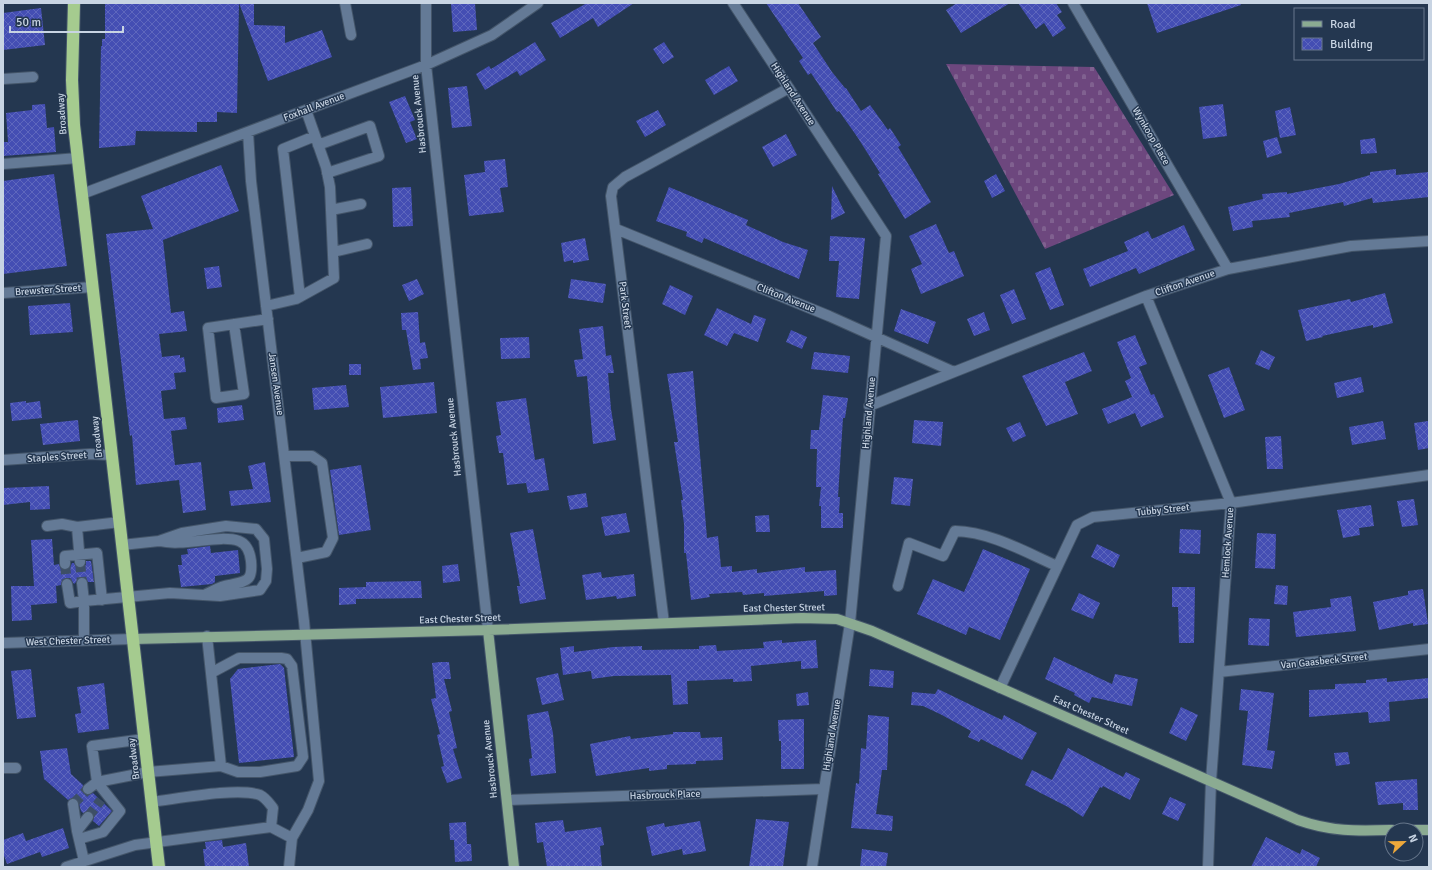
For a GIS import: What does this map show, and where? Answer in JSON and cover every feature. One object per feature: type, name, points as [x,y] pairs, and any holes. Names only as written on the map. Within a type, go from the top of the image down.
[{"type":"highway","name":"Broadway","points":[[74,3],[72,80],[78,158],[159,867]]},
{"type":"main road","name":"East Chester Street","points":[[133,639],[488,630],[802,618],[836,619],[872,631],[1298,820],[1320,828],[1347,831],[1384,830]]},
{"type":"main road","name":"Hasbrouck Avenue","points":[[488,630],[514,867]]},
{"type":"street","points":[[345,3],[350,35]]},
{"type":"street","name":"Hasbrouck Avenue","points":[[426,3],[426,65],[488,630]]},
{"type":"street","name":"Foxhall Avenue","points":[[82,194],[426,65],[492,35],[538,3]]},
{"type":"street","name":"Highland Avenue","points":[[733,3],[886,236],[850,623],[812,867]]},
{"type":"street","name":"Wynkoop Place","points":[[1073,3],[1228,269]]},
{"type":"street","points":[[3,79],[33,77]]},
{"type":"street","name":"Park Street","points":[[664,623],[611,196],[613,188],[625,177],[789,88]]},
{"type":"street","points":[[266,306],[300,297],[334,278],[331,210],[327,174],[306,110]]},
{"type":"street","points":[[300,297],[283,149],[370,126],[379,156],[327,174]]},
{"type":"street","name":"Jansen Avenue","points":[[248,132],[251,181],[286,456],[319,781],[308,810],[292,838]]},
{"type":"street","points":[[3,164],[78,158]]},
{"type":"street","points":[[331,210],[361,204]]},
{"type":"street","name":"Clifton Avenue","points":[[616,229],[829,316],[954,372]]},
{"type":"street","name":"Clifton Avenue","points":[[869,406],[1146,296],[1228,269],[1351,246],[1429,241]]},
{"type":"street","points":[[333,252],[367,244]]},
{"type":"street","name":"Brewster Street","points":[[3,293],[92,287]]},
{"type":"street","name":"Hemlock Avenue","points":[[1146,296],[1231,503],[1212,781],[1208,866]]},
{"type":"street","points":[[234,324],[244,394],[216,398],[208,328],[234,324],[268,319]]},
{"type":"street","name":"Staples Street","points":[[3,460],[90,454],[112,455]]},
{"type":"street","points":[[286,456],[312,456],[322,463],[332,538],[326,552],[297,558]]},
{"type":"street","name":"Tubby Street","points":[[1000,688],[1077,525],[1093,516],[1231,503],[1429,475]]},
{"type":"street","points":[[46,526],[62,524],[77,527],[120,522]]},
{"type":"street","points":[[67,584],[70,603],[170,593],[220,596],[260,590],[266,581],[267,569],[264,540],[256,529],[226,526],[182,533],[159,541],[122,546]]},
{"type":"street","points":[[77,527],[80,558]]},
{"type":"street","points":[[898,586],[908,543],[942,556],[955,531],[973,531],[1003,542],[1057,566]]},
{"type":"street","points":[[159,541],[172,544],[229,539],[243,543],[250,552],[252,569],[249,578],[245,582],[228,585],[206,594]]},
{"type":"street","points":[[65,564],[65,556],[80,558],[97,553],[102,600]]},
{"type":"street","points":[[82,583],[84,602],[84,640]]},
{"type":"street","points":[[207,636],[222,766]]},
{"type":"street","name":"West Chester Street","points":[[3,642],[133,639]]},
{"type":"street","name":"Van Gaasbeck Street","points":[[1219,672],[1429,649]]},
{"type":"street","points":[[88,789],[97,782],[148,772],[222,766],[238,772],[260,772],[297,766],[302,757],[302,748],[292,666],[287,659],[239,658],[211,673]]},
{"type":"street","points":[[101,800],[92,746],[144,739]]},
{"type":"street","points":[[3,768],[16,768]]},
{"type":"street","points":[[78,835],[103,832],[120,811],[97,782]]},
{"type":"street","name":"Hasbrouck Place","points":[[507,800],[823,789]]},
{"type":"street","points":[[151,802],[234,793],[260,795],[266,799],[273,808],[271,827]]},
{"type":"street","points":[[73,804],[84,861]]},
{"type":"street","points":[[78,835],[88,818]]},
{"type":"street","points":[[66,867],[135,845],[271,827],[292,838],[289,867]]},
{"type":"green space","points":[[946,64],[1094,67],[1174,195],[1045,249]]},
{"type":"building","points":[[105,3],[239,3],[237,113],[217,112],[217,122],[197,122],[197,132],[136,131],[135,145],[99,148],[101,46],[102,39],[105,39]]},
{"type":"building","points":[[239,3],[254,3],[254,25],[285,26],[285,43],[322,30],[332,57],[268,81]]},
{"type":"building","points":[[475,3],[477,30],[453,32],[451,4]]},
{"type":"building","points":[[587,3],[634,3],[598,27],[593,18],[560,38],[551,23]]},
{"type":"building","points":[[766,3],[798,3],[821,37],[813,43],[832,72],[846,88],[861,111],[870,105],[888,130],[890,128],[901,145],[898,147],[931,202],[905,219],[878,174],[880,173],[858,138],[839,111],[837,112],[811,73],[808,75],[799,61],[803,58]]},
{"type":"building","points":[[957,3],[1010,3],[961,33],[946,10]]},
{"type":"building","points":[[1018,3],[1056,3],[1062,12],[1057,15],[1066,28],[1053,37],[1044,23],[1036,29]]},
{"type":"building","points":[[1147,3],[1240,3],[1241,5],[1157,33]]},
{"type":"building","points":[[41,8],[45,45],[3,50],[3,13]]},
{"type":"building","points":[[535,42],[546,60],[520,76],[517,71],[485,90],[476,74],[489,66],[491,69]]},
{"type":"building","points":[[664,42],[674,57],[663,64],[653,49]]},
{"type":"building","points":[[729,66],[738,81],[714,95],[705,80]]},
{"type":"building","points":[[467,86],[472,126],[452,128],[448,88]]},
{"type":"building","points":[[405,96],[415,120],[410,122],[417,139],[406,143],[389,102]]},
{"type":"building","points":[[45,104],[47,128],[54,127],[56,152],[3,156],[3,142],[8,142],[6,113],[32,110],[32,105]]},
{"type":"building","points":[[1223,104],[1227,136],[1203,139],[1199,107]]},
{"type":"building","points":[[1290,107],[1296,135],[1280,138],[1275,111]]},
{"type":"building","points":[[658,110],[666,125],[645,137],[636,121]]},
{"type":"building","points":[[786,134],[797,155],[773,167],[762,147]]},
{"type":"building","points":[[1277,137],[1282,153],[1267,158],[1263,141]]},
{"type":"building","points":[[1375,138],[1377,153],[1361,154],[1360,140]]},
{"type":"building","points":[[505,159],[508,187],[500,188],[504,212],[469,216],[464,175],[485,172],[484,161]]},
{"type":"building","points":[[221,165],[239,211],[163,240],[171,313],[184,311],[187,331],[159,334],[162,357],[180,355],[180,358],[184,357],[186,372],[174,373],[176,389],[161,391],[164,419],[185,417],[187,429],[171,431],[175,465],[201,462],[206,510],[183,513],[179,480],[136,485],[132,435],[130,436],[106,234],[153,229],[141,196]]},
{"type":"building","points":[[1396,169],[1396,175],[1429,172],[1429,197],[1373,203],[1372,198],[1344,206],[1343,202],[1289,213],[1290,217],[1252,221],[1253,227],[1233,231],[1228,207],[1263,199],[1262,194],[1287,192],[1287,194],[1339,184],[1370,175],[1370,172]]},
{"type":"building","points":[[54,174],[67,266],[3,274],[3,181]]},
{"type":"building","points":[[996,174],[1005,191],[992,198],[984,181]]},
{"type":"building","points":[[832,186],[845,213],[831,220]]},
{"type":"building","points":[[411,187],[413,226],[393,227],[392,188]]},
{"type":"building","points":[[669,187],[748,220],[746,225],[783,242],[808,250],[799,279],[704,238],[702,243],[686,236],[687,232],[656,221]]},
{"type":"building","points":[[936,224],[949,253],[954,251],[964,276],[921,294],[911,269],[922,264],[909,236]]},
{"type":"building","points":[[1184,225],[1195,250],[1139,274],[1136,268],[1090,287],[1083,269],[1128,251],[1124,242],[1148,231],[1152,239]]},
{"type":"building","points":[[830,236],[865,238],[859,299],[836,297],[839,261],[829,261]]},
{"type":"building","points":[[585,238],[589,260],[573,263],[573,260],[564,262],[561,243]]},
{"type":"building","points":[[219,266],[222,287],[207,289],[204,268]]},
{"type":"building","points":[[1050,267],[1064,305],[1050,310],[1035,273]]},
{"type":"building","points":[[417,279],[424,294],[409,301],[402,285]]},
{"type":"building","points":[[571,279],[606,284],[603,303],[568,298]]},
{"type":"building","points":[[670,285],[693,296],[685,315],[662,304]]},
{"type":"building","points":[[1014,289],[1026,319],[1012,324],[1000,295]]},
{"type":"building","points":[[1385,293],[1393,323],[1373,328],[1373,325],[1306,341],[1298,310],[1350,299],[1351,302]]},
{"type":"building","points":[[70,303],[73,332],[30,335],[28,306]]},
{"type":"building","points":[[717,308],[751,324],[754,315],[766,319],[758,342],[734,333],[727,346],[704,335]]},
{"type":"building","points":[[901,309],[936,322],[928,344],[894,331]]},
{"type":"building","points":[[418,312],[420,343],[425,342],[428,358],[420,359],[421,369],[413,370],[406,330],[402,330],[401,313]]},
{"type":"building","points":[[984,312],[990,330],[974,336],[967,319]]},
{"type":"building","points":[[603,326],[606,356],[611,355],[614,373],[608,373],[611,409],[616,440],[593,444],[587,376],[577,377],[574,360],[583,359],[579,329]]},
{"type":"building","points":[[791,330],[807,337],[802,349],[786,342]]},
{"type":"building","points":[[1135,335],[1147,364],[1139,367],[1151,395],[1154,394],[1164,417],[1141,427],[1135,413],[1108,424],[1102,409],[1132,397],[1125,381],[1131,378],[1117,342]]},
{"type":"building","points":[[529,337],[530,358],[501,359],[500,338]]},
{"type":"building","points":[[1261,350],[1275,357],[1269,370],[1255,364]]},
{"type":"building","points":[[814,352],[850,356],[848,373],[811,369]]},
{"type":"building","points":[[1084,352],[1092,371],[1065,382],[1078,414],[1046,426],[1022,376]]},
{"type":"building","points":[[349,364],[361,364],[361,375],[349,375]]},
{"type":"building","points":[[1229,367],[1245,410],[1224,418],[1208,375]]},
{"type":"building","points":[[693,371],[707,538],[718,536],[721,567],[732,566],[732,572],[757,569],[757,573],[805,567],[805,572],[836,570],[837,595],[824,596],[824,591],[764,596],[764,593],[743,595],[742,592],[709,594],[710,597],[691,600],[686,553],[684,553],[684,524],[681,500],[683,500],[674,442],[678,442],[667,374]]},
{"type":"building","points":[[1361,377],[1364,392],[1337,398],[1334,383]]},
{"type":"building","points":[[434,382],[437,413],[383,418],[380,387]]},
{"type":"building","points":[[346,385],[349,407],[314,410],[312,388]]},
{"type":"building","points":[[823,395],[848,398],[845,418],[843,418],[838,497],[840,497],[839,513],[843,513],[843,528],[821,528],[821,506],[819,506],[821,487],[816,487],[817,449],[810,449],[811,430],[819,430]]},
{"type":"building","points":[[526,398],[535,460],[544,458],[549,490],[528,493],[526,483],[507,485],[503,453],[499,453],[496,436],[501,435],[496,402]]},
{"type":"building","points":[[26,401],[26,403],[40,401],[42,418],[12,421],[10,403]]},
{"type":"building","points":[[242,405],[244,420],[218,423],[217,408]]},
{"type":"building","points":[[78,420],[80,441],[43,445],[40,424]]},
{"type":"building","points":[[914,420],[943,422],[941,446],[912,443]]},
{"type":"building","points":[[1383,421],[1386,439],[1352,445],[1349,427]]},
{"type":"building","points":[[1428,421],[1429,448],[1418,450],[1414,423]]},
{"type":"building","points":[[1020,422],[1026,436],[1013,442],[1006,428]]},
{"type":"building","points":[[1281,436],[1283,469],[1267,469],[1265,437]]},
{"type":"building","points":[[265,462],[271,502],[231,506],[229,491],[253,489],[248,466]]},
{"type":"building","points":[[361,465],[371,530],[339,535],[330,470]]},
{"type":"building","points":[[894,477],[913,479],[910,506],[891,504]]},
{"type":"building","points":[[49,486],[50,509],[30,510],[30,502],[3,505],[3,488]]},
{"type":"building","points":[[586,493],[588,507],[570,510],[567,496]]},
{"type":"building","points":[[1414,499],[1418,525],[1402,527],[1397,501]]},
{"type":"building","points":[[1371,505],[1374,526],[1359,528],[1360,535],[1343,538],[1337,510]]},
{"type":"building","points":[[626,513],[630,532],[605,536],[601,517]]},
{"type":"building","points":[[769,515],[770,532],[756,532],[755,516]]},
{"type":"building","points":[[533,529],[546,599],[520,604],[517,586],[520,586],[510,533]]},
{"type":"building","points":[[1180,529],[1201,530],[1200,554],[1179,553]]},
{"type":"building","points":[[1257,533],[1276,534],[1275,569],[1255,568]]},
{"type":"building","points":[[52,539],[54,565],[59,564],[61,569],[65,570],[70,568],[72,563],[74,563],[77,568],[81,568],[86,565],[86,561],[91,561],[94,582],[88,582],[85,577],[81,577],[74,584],[70,578],[63,579],[61,585],[56,586],[57,603],[31,605],[32,620],[12,621],[11,586],[34,586],[31,540]]},
{"type":"building","points":[[1097,544],[1120,555],[1114,568],[1091,557]]},
{"type":"building","points":[[210,546],[211,553],[238,550],[240,573],[215,576],[215,582],[212,584],[181,587],[178,565],[182,565],[181,555],[188,554],[187,549]]},
{"type":"building","points":[[983,549],[1030,569],[1000,640],[969,627],[966,635],[917,614],[933,579],[964,592]]},
{"type":"building","points":[[458,564],[460,581],[443,583],[442,566]]},
{"type":"building","points":[[601,572],[602,578],[634,574],[636,596],[617,599],[616,596],[586,600],[582,575]]},
{"type":"building","points":[[421,581],[422,598],[356,599],[356,604],[339,605],[339,588],[366,587],[366,582]]},
{"type":"building","points":[[1276,585],[1288,586],[1287,605],[1274,604]]},
{"type":"building","points":[[1172,587],[1195,587],[1194,643],[1179,643],[1178,607],[1172,607]]},
{"type":"building","points":[[1423,589],[1428,624],[1413,626],[1413,623],[1379,630],[1373,602],[1408,595],[1408,591]]},
{"type":"building","points":[[1079,593],[1100,603],[1093,619],[1071,610]]},
{"type":"building","points":[[1351,596],[1356,631],[1296,637],[1293,612],[1331,607],[1330,599]]},
{"type":"building","points":[[1249,618],[1270,619],[1269,646],[1248,645]]},
{"type":"building","points":[[782,640],[782,643],[816,640],[818,668],[801,669],[801,661],[751,666],[752,681],[733,682],[733,679],[687,681],[688,704],[673,705],[671,675],[614,676],[592,679],[591,671],[563,675],[560,648],[574,646],[574,652],[613,647],[642,646],[642,650],[699,649],[699,646],[716,645],[717,651],[764,648],[763,642]]},
{"type":"building","points":[[1054,657],[1112,684],[1115,674],[1138,679],[1132,706],[1092,697],[1089,703],[1074,695],[1075,693],[1045,679]]},
{"type":"building","points":[[449,662],[451,679],[444,679],[452,711],[449,712],[457,748],[453,749],[462,778],[447,783],[441,767],[444,766],[437,735],[440,734],[431,699],[436,698],[432,663]]},
{"type":"building","points":[[280,664],[284,668],[294,757],[239,763],[230,679],[238,669]]},
{"type":"building","points":[[31,669],[36,717],[17,719],[11,671]]},
{"type":"building","points":[[870,669],[894,671],[893,688],[869,686]]},
{"type":"building","points":[[558,673],[564,700],[542,705],[536,678]]},
{"type":"building","points":[[1387,678],[1387,682],[1429,678],[1429,698],[1389,702],[1390,721],[1369,723],[1368,712],[1309,717],[1309,690],[1335,689],[1335,684],[1366,683],[1366,680]]},
{"type":"building","points":[[104,683],[109,729],[78,733],[75,714],[81,713],[77,687]]},
{"type":"building","points":[[938,689],[1002,720],[1004,715],[1037,733],[1022,760],[981,739],[979,742],[968,737],[971,731],[942,715],[923,706],[911,705],[912,692],[935,694]]},
{"type":"building","points":[[1241,689],[1274,693],[1267,750],[1275,751],[1272,769],[1242,765],[1248,711],[1239,710]]},
{"type":"building","points":[[808,692],[809,705],[797,706],[796,694]]},
{"type":"building","points":[[1181,707],[1198,715],[1186,741],[1169,733]]},
{"type":"building","points":[[548,711],[553,733],[556,773],[531,776],[529,759],[532,758],[527,715]]},
{"type":"building","points":[[868,715],[889,717],[887,770],[882,770],[876,814],[893,816],[892,831],[851,828],[856,783],[859,784],[861,748],[866,749]]},
{"type":"building","points":[[804,719],[804,769],[781,769],[781,741],[779,741],[778,720]]},
{"type":"building","points":[[673,732],[700,732],[701,738],[722,737],[723,760],[696,761],[696,764],[667,765],[667,769],[649,771],[649,768],[596,776],[590,744],[630,736],[631,739],[673,734]]},
{"type":"building","points":[[67,748],[71,774],[83,785],[83,793],[88,795],[93,793],[112,811],[99,826],[93,821],[94,818],[92,812],[89,811],[83,813],[81,811],[78,800],[72,798],[68,800],[44,779],[40,751]]},
{"type":"building","points":[[1068,748],[1123,777],[1126,772],[1140,779],[1130,800],[1103,786],[1102,788],[1100,787],[1083,817],[1068,807],[1025,785],[1032,770],[1052,780]]},
{"type":"building","points":[[1348,752],[1350,764],[1336,766],[1334,753]]},
{"type":"building","points":[[1417,779],[1418,810],[1403,810],[1403,803],[1378,805],[1375,782]]},
{"type":"building","points":[[1170,797],[1186,804],[1178,821],[1162,814]]},
{"type":"building","points":[[756,819],[789,822],[783,867],[749,867]]},
{"type":"building","points":[[563,820],[565,832],[601,827],[604,845],[600,846],[602,867],[547,867],[543,842],[537,843],[535,823]]},
{"type":"building","points":[[700,821],[706,851],[683,855],[682,849],[652,856],[646,827],[664,823],[665,827]]},
{"type":"building","points":[[466,822],[467,844],[471,844],[472,861],[455,862],[454,840],[450,840],[449,823]]},
{"type":"building","points":[[63,828],[69,848],[42,857],[40,852],[7,864],[3,853],[3,840],[23,833],[26,841]]},
{"type":"building","points":[[1266,837],[1300,854],[1302,849],[1320,858],[1316,867],[1251,867]]},
{"type":"building","points":[[222,840],[223,847],[246,843],[249,867],[205,867],[203,849],[206,849],[205,842]]},
{"type":"building","points":[[862,849],[888,853],[886,867],[860,867]]},
{"type":"tunnel","points":[[80,562],[82,583]]},
{"type":"tunnel","points":[[65,564],[67,584]]},
{"type":"tunnel","points":[[73,804],[88,789]]},
{"type":"tunnel","points":[[88,817],[101,800]]}]
